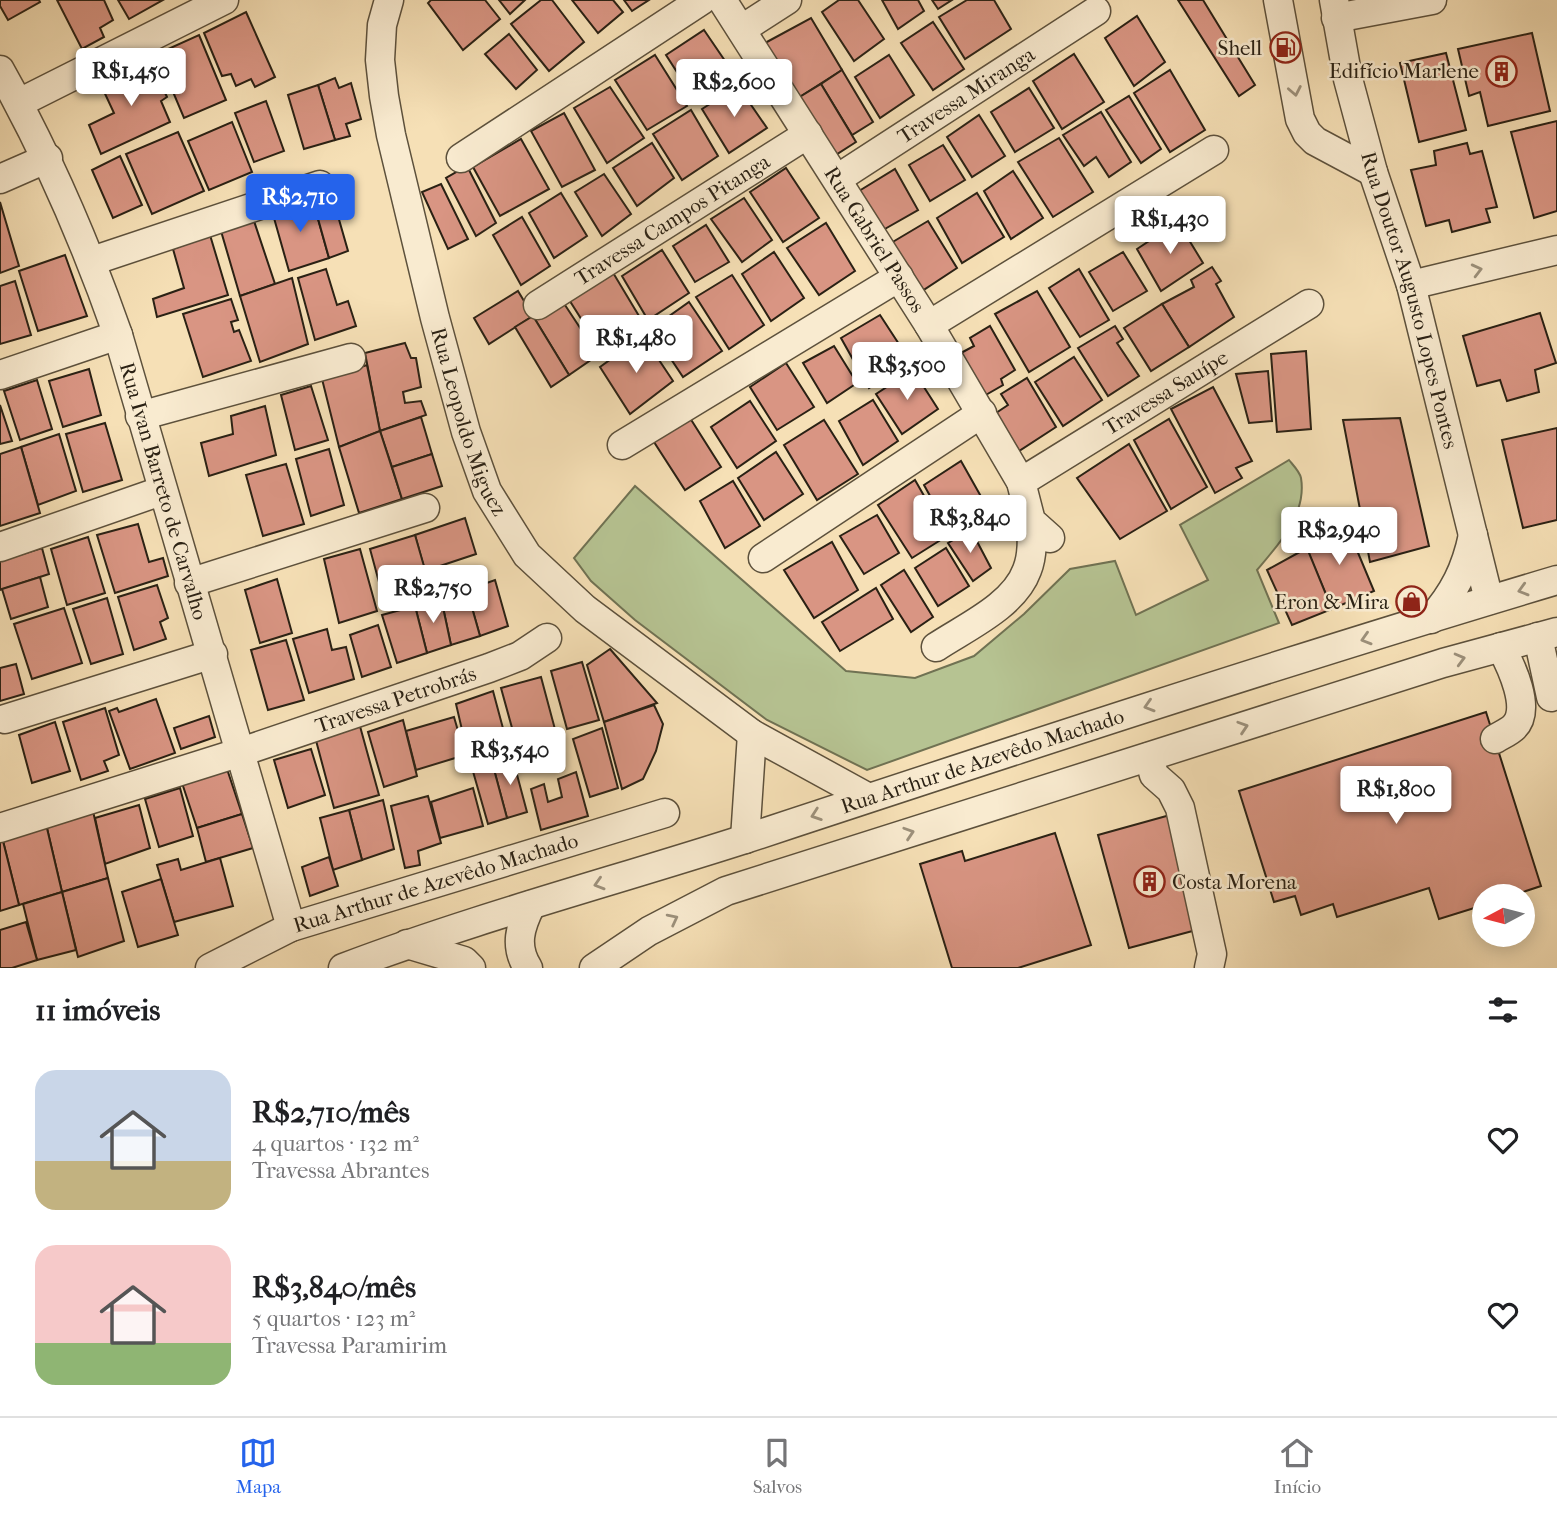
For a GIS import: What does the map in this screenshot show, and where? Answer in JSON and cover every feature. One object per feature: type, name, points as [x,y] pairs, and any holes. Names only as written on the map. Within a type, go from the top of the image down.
[{"type":"street","points":[[19,103],[224,0]]},
{"type":"street","name":"Rua Leopoldo Miguez","points":[[389,0],[382,25],[380,60],[389,122],[435,318],[466,432],[487,491],[527,555],[585,609],[752,734],[867,797]]},
{"type":"street","points":[[461,159],[702,0]]},
{"type":"street","name":"Rua Gabriel Passos","points":[[722,0],[899,277],[982,413],[1021,482],[1040,530],[1032,543],[1027,572],[1011,594],[997,607],[936,647]]},
{"type":"street","points":[[742,29],[788,0]]},
{"type":"street","points":[[1278,0],[1300,119],[1307,133],[1315,141],[1373,172]]},
{"type":"street","points":[[1335,9],[1432,0]]},
{"type":"street","name":"Rua Doutor Augusto Lopes Pontes","points":[[1335,9],[1348,79],[1373,172],[1411,285],[1489,600]]},
{"type":"street","name":"Travessa Miranga","points":[[837,179],[1096,11]]},
{"type":"street","name":"Rua Ivan Barreto de Carvalho","points":[[0,70],[48,158],[92,261],[118,335],[161,491],[213,654],[291,927]]},
{"type":"street","name":"Travessa Campos Pitanga","points":[[538,305],[808,134]]},
{"type":"street","points":[[929,325],[1214,150]]},
{"type":"street","points":[[0,179],[48,158]]},
{"type":"street","points":[[92,261],[320,185]]},
{"type":"street","points":[[1411,285],[1557,250]]},
{"type":"street","points":[[622,445],[899,277]]},
{"type":"street","name":"Travessa Sauípe","points":[[1021,482],[1309,304]]},
{"type":"street","points":[[0,375],[118,335]]},
{"type":"street","points":[[140,416],[351,358]]},
{"type":"street","points":[[763,558],[982,413]]},
{"type":"street","points":[[0,547],[161,491]]},
{"type":"street","points":[[189,583],[425,508]]},
{"type":"street","points":[[1431,618],[1454,590],[1462,574],[1473,533]]},
{"type":"street","name":"Rua Arthur de Azevêdo Machado","points":[[343,968],[407,944],[745,839],[1051,737],[1557,580]]},
{"type":"street","points":[[594,968],[649,931],[726,891],[1443,663],[1547,634],[1555,704]]},
{"type":"street","name":"Travessa Petrobrás","points":[[0,828],[241,752],[489,668],[520,656],[547,638]]},
{"type":"street","points":[[1495,739],[1513,728],[1519,720],[1521,709],[1519,692],[1500,647]]},
{"type":"street","points":[[5,719],[213,654]]},
{"type":"street","points":[[745,839],[752,734]]},
{"type":"street","points":[[1149,757],[1154,775],[1171,790],[1180,808],[1212,954],[1209,968]]},
{"type":"street","name":"Rua Arthur de Azevêdo Machado","points":[[210,968],[291,927],[665,813]]},
{"type":"street","points":[[528,968],[518,945],[522,924],[531,905]]},
{"type":"street","points":[[407,944],[464,961],[471,968]]},
{"type":"green space","points":[[1289,460],[1301,478],[1300,504],[1290,528],[1257,570],[1279,623],[867,770],[767,720],[635,620],[591,581],[574,558],[635,486],[846,671],[915,678],[974,656],[1024,614],[1070,569],[1115,561],[1136,615],[1208,580],[1180,525]]},
{"type":"building","points":[[0,0],[40,2],[8,20],[0,6]]},
{"type":"building","points":[[57,0],[104,0],[113,20],[100,28],[104,37],[82,49]]},
{"type":"building","points":[[118,0],[163,0],[129,19]]},
{"type":"building","points":[[431,0],[485,0],[500,19],[463,50],[428,3]]},
{"type":"building","points":[[499,0],[525,0],[510,14]]},
{"type":"building","points":[[541,0],[552,0],[584,42],[549,71],[511,24]]},
{"type":"building","points":[[572,0],[613,0],[623,12],[598,33]]},
{"type":"building","points":[[624,0],[649,0],[632,11]]},
{"type":"building","points":[[839,0],[858,0],[884,39],[854,61],[822,12]]},
{"type":"building","points":[[882,0],[918,0],[924,11],[898,29]]},
{"type":"building","points":[[932,0],[952,0],[938,9]]},
{"type":"building","points":[[967,0],[994,0],[1011,29],[965,59],[939,17]]},
{"type":"building","points":[[1178,0],[1203,0],[1255,85],[1239,96]]},
{"type":"building","points":[[246,12],[275,77],[255,87],[251,79],[236,86],[231,74],[222,76],[204,33]]},
{"type":"building","points":[[1137,16],[1165,62],[1134,86],[1105,38]]},
{"type":"building","points":[[811,18],[842,70],[798,98],[765,43]]},
{"type":"building","points":[[933,22],[964,69],[933,90],[901,43]]},
{"type":"building","points":[[704,30],[736,77],[697,103],[666,55]]},
{"type":"building","name":"Edifício Marlene","points":[[1532,33],[1550,111],[1488,126],[1480,92],[1469,96],[1458,49]]},
{"type":"building","points":[[509,34],[537,70],[516,89],[485,54]]},
{"type":"building","points":[[199,35],[226,100],[184,118],[157,54]]},
{"type":"building","points":[[1446,53],[1466,130],[1419,142],[1400,63]]},
{"type":"building","points":[[1074,54],[1104,102],[1062,129],[1033,81]]},
{"type":"building","points":[[655,55],[687,106],[647,130],[615,80]]},
{"type":"building","points":[[889,55],[914,95],[880,118],[855,77]]},
{"type":"building","points":[[150,61],[167,97],[161,101],[170,122],[101,154],[89,125],[114,113],[100,83]]},
{"type":"building","points":[[842,70],[873,122],[852,135],[821,84]]},
{"type":"building","points":[[1170,70],[1205,130],[1170,152],[1134,93]]},
{"type":"building","points":[[335,78],[339,88],[351,83],[361,119],[346,124],[350,136],[335,140],[318,85]]},
{"type":"building","points":[[821,84],[856,142],[834,156],[798,98]]},
{"type":"building","points":[[318,85],[335,140],[304,149],[288,95]]},
{"type":"building","points":[[738,86],[767,128],[729,153],[702,109]]},
{"type":"building","points":[[610,87],[644,138],[607,163],[574,108]]},
{"type":"building","points":[[1029,88],[1054,128],[1015,152],[991,112]]},
{"type":"building","points":[[1129,96],[1161,149],[1141,163],[1106,110]]},
{"type":"building","points":[[266,101],[284,151],[254,162],[235,113]]},
{"type":"building","points":[[691,110],[718,156],[682,180],[653,134]]},
{"type":"building","points":[[1101,112],[1131,162],[1109,177],[1096,157],[1084,166],[1063,135]]},
{"type":"building","points":[[564,113],[595,170],[562,187],[531,131]]},
{"type":"building","points":[[979,115],[1005,156],[972,177],[947,137]]},
{"type":"building","points":[[1557,121],[1557,211],[1534,218],[1511,132]]},
{"type":"building","points":[[232,122],[252,172],[209,190],[188,141]]},
{"type":"building","points":[[178,132],[204,191],[152,214],[126,154]]},
{"type":"building","points":[[1059,138],[1093,192],[1053,217],[1018,162]]},
{"type":"building","points":[[521,139],[549,189],[500,216],[473,167]]},
{"type":"building","points":[[652,143],[674,178],[637,206],[613,168]]},
{"type":"building","points":[[1467,143],[1470,154],[1482,151],[1497,207],[1486,209],[1490,222],[1452,232],[1449,220],[1426,226],[1411,170],[1436,165],[1434,151]]},
{"type":"building","points":[[943,145],[965,180],[930,201],[909,165]]},
{"type":"building","points":[[120,156],[142,205],[113,218],[92,170]]},
{"type":"building","points":[[467,166],[496,223],[476,236],[446,178]]},
{"type":"building","points":[[786,168],[819,218],[783,242],[750,192]]},
{"type":"building","points":[[895,169],[918,210],[883,230],[859,191]]},
{"type":"building","points":[[1013,171],[1043,218],[1011,239],[984,191]]},
{"type":"building","points":[[604,174],[631,214],[602,236],[575,192]]},
{"type":"building","points":[[441,184],[468,239],[448,249],[422,192]]},
{"type":"building","points":[[561,193],[587,236],[554,258],[529,213]]},
{"type":"building","points":[[977,193],[1004,237],[962,263],[937,218]]},
{"type":"building","points":[[312,198],[329,258],[289,271],[272,211]]},
{"type":"building","points":[[744,198],[772,240],[742,262],[711,219]]},
{"type":"building","points":[[0,202],[19,266],[0,273]]},
{"type":"building","points":[[336,209],[348,251],[329,258],[317,215]]},
{"type":"building","points":[[522,217],[550,266],[521,285],[493,235]]},
{"type":"building","points":[[253,218],[275,284],[240,296],[221,231]]},
{"type":"building","points":[[928,221],[957,268],[922,291],[891,243]]},
{"type":"building","points":[[1178,222],[1203,263],[1161,291],[1137,249]]},
{"type":"building","points":[[826,223],[855,271],[819,295],[787,248]]},
{"type":"building","points":[[706,225],[729,262],[695,282],[673,246]]},
{"type":"building","points":[[210,235],[228,295],[157,317],[153,299],[184,288],[173,249]]},
{"type":"building","points":[[662,250],[689,293],[648,320],[622,276]]},
{"type":"building","points":[[774,252],[804,298],[771,321],[742,274]]},
{"type":"building","points":[[1123,252],[1147,291],[1113,311],[1089,272]]},
{"type":"building","points":[[65,255],[87,316],[38,331],[19,271]]},
{"type":"building","points":[[1212,267],[1221,281],[1216,284],[1234,317],[1189,347],[1162,304],[1194,287],[1191,280]]},
{"type":"building","points":[[326,269],[337,305],[348,301],[356,326],[315,340],[298,278]]},
{"type":"building","points":[[1079,269],[1109,320],[1080,337],[1049,288]]},
{"type":"building","points":[[612,271],[645,326],[604,355],[568,298]]},
{"type":"building","points":[[732,275],[764,325],[729,349],[696,297]]},
{"type":"building","points":[[292,278],[308,344],[260,362],[240,296]]},
{"type":"building","points":[[15,281],[31,335],[0,344],[0,286]]},
{"type":"building","points":[[518,291],[533,316],[489,344],[474,318]]},
{"type":"building","points":[[1037,291],[1070,347],[1029,372],[995,314]]},
{"type":"building","points":[[231,299],[238,320],[231,322],[234,332],[239,330],[251,361],[203,377],[183,314]]},
{"type":"building","points":[[561,299],[598,355],[569,375],[533,316]]},
{"type":"building","points":[[689,302],[722,351],[683,377],[651,329]]},
{"type":"building","points":[[1162,304],[1189,347],[1151,371],[1124,328]]},
{"type":"building","points":[[1540,313],[1556,363],[1535,370],[1539,392],[1507,401],[1500,380],[1477,386],[1463,336]]},
{"type":"building","points":[[880,315],[910,361],[869,388],[841,338]]},
{"type":"building","points":[[533,316],[569,375],[551,387],[515,327]]},
{"type":"building","points":[[990,326],[1015,370],[1001,379],[1003,385],[984,396],[959,354],[974,346],[970,338]]},
{"type":"building","points":[[1115,326],[1123,339],[1117,343],[1139,376],[1108,396],[1078,348]]},
{"type":"building","points":[[643,336],[673,381],[630,414],[600,367]]},
{"type":"building","points":[[405,343],[411,358],[416,358],[421,387],[403,392],[405,403],[421,401],[426,415],[380,431],[365,353]]},
{"type":"building","points":[[834,346],[857,383],[827,403],[803,363]]},
{"type":"building","points":[[1306,351],[1311,429],[1277,432],[1271,354]]},
{"type":"building","points":[[1074,357],[1102,400],[1063,426],[1035,382]]},
{"type":"building","points":[[786,363],[814,407],[777,430],[750,387]]},
{"type":"building","points":[[367,365],[380,431],[339,447],[322,379]]},
{"type":"building","points":[[89,369],[101,415],[63,427],[49,381]]},
{"type":"building","points":[[913,370],[938,409],[902,434],[876,394]]},
{"type":"building","points":[[1268,371],[1272,421],[1249,423],[1236,374]]},
{"type":"building","points":[[1027,378],[1056,427],[1019,451],[996,413],[1008,405],[1001,394]]},
{"type":"building","points":[[37,380],[52,429],[20,440],[4,391]]},
{"type":"building","points":[[311,386],[328,440],[295,450],[281,395]]},
{"type":"building","points":[[1213,387],[1252,461],[1236,468],[1242,478],[1215,493],[1171,409]]},
{"type":"building","points":[[873,400],[898,441],[863,465],[839,421]]},
{"type":"building","points":[[750,401],[776,441],[737,468],[711,427]]},
{"type":"building","points":[[0,405],[12,441],[0,444]]},
{"type":"building","points":[[265,406],[276,455],[209,476],[201,443],[233,434],[231,416]]},
{"type":"building","points":[[421,417],[432,454],[392,467],[380,431]]},
{"type":"building","points":[[690,418],[721,467],[685,490],[654,442]]},
{"type":"building","points":[[1400,418],[1429,546],[1370,562],[1343,420]]},
{"type":"building","points":[[1169,419],[1207,487],[1171,509],[1134,440]]},
{"type":"building","points":[[824,420],[858,474],[817,500],[784,445]]},
{"type":"building","points":[[105,423],[122,480],[83,492],[66,434]]},
{"type":"building","points":[[1557,428],[1557,520],[1523,528],[1502,440]]},
{"type":"building","points":[[380,431],[402,499],[359,513],[339,447]]},
{"type":"building","points":[[59,434],[76,491],[38,505],[21,447]]},
{"type":"building","points":[[1129,444],[1167,511],[1120,539],[1077,478]]},
{"type":"building","points":[[21,447],[40,513],[0,526],[0,454]]},
{"type":"building","points":[[329,449],[344,505],[311,516],[296,459]]},
{"type":"building","points":[[776,452],[803,494],[764,520],[738,478]]},
{"type":"building","points":[[432,454],[442,486],[402,499],[392,467]]},
{"type":"building","points":[[961,461],[988,509],[950,532],[924,485]]},
{"type":"building","points":[[286,464],[304,524],[263,536],[246,475]]},
{"type":"building","points":[[915,480],[947,536],[912,558],[878,505]]},
{"type":"building","points":[[733,481],[760,526],[725,548],[700,501]]},
{"type":"building","points":[[877,515],[899,553],[864,574],[840,536]]},
{"type":"building","points":[[465,518],[476,554],[425,571],[415,535]]},
{"type":"building","points":[[138,524],[149,562],[163,558],[168,576],[115,593],[97,535]]},
{"type":"building","points":[[1346,524],[1374,591],[1332,609],[1305,545]]},
{"type":"building","points":[[971,530],[991,568],[973,581],[948,543]]},
{"type":"building","points":[[415,535],[432,594],[386,608],[370,549]]},
{"type":"building","points":[[88,537],[105,593],[67,605],[51,549]]},
{"type":"building","points":[[832,542],[858,590],[814,618],[784,570]]},
{"type":"building","points":[[42,548],[49,574],[0,590],[0,561]]},
{"type":"building","points":[[946,548],[969,586],[938,606],[915,568]]},
{"type":"building","points":[[1307,548],[1332,609],[1292,625],[1267,570]]},
{"type":"building","points":[[360,549],[377,611],[339,623],[324,559]]},
{"type":"building","points":[[904,570],[933,617],[911,632],[881,585]]},
{"type":"building","points":[[40,577],[48,607],[11,619],[2,589]]},
{"type":"building","points":[[277,579],[292,633],[260,643],[245,590]]},
{"type":"building","points":[[495,580],[508,626],[480,636],[467,590]]},
{"type":"building","points":[[157,585],[168,618],[160,622],[166,639],[134,650],[118,597]]},
{"type":"building","points":[[876,588],[893,619],[840,651],[822,622]]},
{"type":"building","points":[[467,590],[480,636],[451,645],[441,598]]},
{"type":"building","points":[[107,598],[123,654],[91,664],[73,609]]},
{"type":"building","points":[[441,598],[451,645],[427,653],[415,606]]},
{"type":"building","points":[[415,606],[427,653],[397,663],[382,615]]},
{"type":"building","points":[[64,608],[82,663],[32,679],[14,624]]},
{"type":"building","points":[[378,625],[391,667],[362,677],[350,635]]},
{"type":"building","points":[[327,629],[332,650],[346,647],[354,679],[309,693],[293,639]]},
{"type":"building","points":[[286,640],[304,700],[268,710],[251,650]]},
{"type":"building","points":[[610,649],[657,703],[604,722],[587,665]]},
{"type":"building","points":[[582,662],[599,720],[567,729],[551,671]]},
{"type":"building","points":[[16,664],[24,694],[0,701],[0,668]]},
{"type":"building","points":[[541,677],[556,733],[517,746],[501,688]]},
{"type":"building","points":[[493,691],[508,747],[469,760],[456,704]]},
{"type":"building","points":[[156,699],[175,753],[130,769],[109,711],[117,708],[119,712]]},
{"type":"building","points":[[654,705],[663,724],[656,751],[643,779],[622,789],[604,722]]},
{"type":"building","points":[[105,708],[119,755],[104,761],[108,771],[81,780],[63,722]]},
{"type":"building","points":[[1486,712],[1541,886],[1535,888],[1535,884],[1472,884],[1472,909],[1439,919],[1429,888],[1337,917],[1333,904],[1301,915],[1295,896],[1274,902],[1239,791]]},
{"type":"building","points":[[209,716],[215,737],[181,749],[174,728]]},
{"type":"building","points":[[454,717],[465,755],[416,770],[406,731]]},
{"type":"building","points":[[358,719],[379,795],[334,808],[314,733]]},
{"type":"building","points":[[403,720],[417,776],[384,787],[368,732]]},
{"type":"building","points":[[55,722],[70,771],[32,783],[19,735]]},
{"type":"building","points":[[602,728],[618,788],[590,797],[573,739]]},
{"type":"building","points":[[311,749],[325,795],[288,808],[274,760]]},
{"type":"building","points":[[512,756],[527,812],[507,818],[492,762]]},
{"type":"building","points":[[492,762],[507,818],[488,824],[472,768]]},
{"type":"building","points":[[227,769],[242,814],[197,828],[182,783]]},
{"type":"building","points":[[576,772],[588,816],[541,830],[531,789],[544,784],[548,802],[562,797],[558,779]]},
{"type":"building","points":[[180,788],[193,836],[159,847],[145,799]]},
{"type":"building","points":[[473,788],[483,826],[440,838],[431,802]]},
{"type":"building","points":[[428,796],[441,843],[418,851],[420,865],[405,868],[391,806]]},
{"type":"building","points":[[383,800],[394,849],[362,860],[349,810]]},
{"type":"building","points":[[139,805],[150,848],[105,864],[95,818]]},
{"type":"building","points":[[349,810],[362,860],[333,870],[320,818]]},
{"type":"building","points":[[93,811],[108,878],[62,892],[46,824]]},
{"type":"building","points":[[242,814],[253,848],[206,862],[197,828]]},
{"type":"building","name":"Costa Morena","points":[[1170,815],[1200,929],[1129,948],[1098,835]]},
{"type":"building","points":[[46,824],[62,892],[19,905],[2,837]]},
{"type":"building","points":[[1055,833],[1091,945],[1018,968],[952,968],[920,864],[962,851],[965,861]]},
{"type":"building","points":[[2,837],[19,905],[0,911],[0,838]]},
{"type":"building","points":[[329,857],[338,886],[310,896],[302,867]]},
{"type":"building","points":[[220,858],[233,906],[174,922],[157,865],[178,859],[181,870]]},
{"type":"building","points":[[108,878],[124,941],[78,957],[62,892]]},
{"type":"building","points":[[161,879],[178,935],[138,947],[122,892]]},
{"type":"building","points":[[62,892],[76,950],[37,960],[23,904]]},
{"type":"building","points":[[26,922],[37,960],[12,968],[0,968],[0,930]]},
{"type":"place","name":"Shell","points":[[1285,48]]},
{"type":"place","name":"Edifício Marlene","points":[[1502,71]]},
{"type":"place","name":"Eron & Mira","points":[[1412,602]]},
{"type":"place","name":"Costa Morena","points":[[1149,882]]}]
